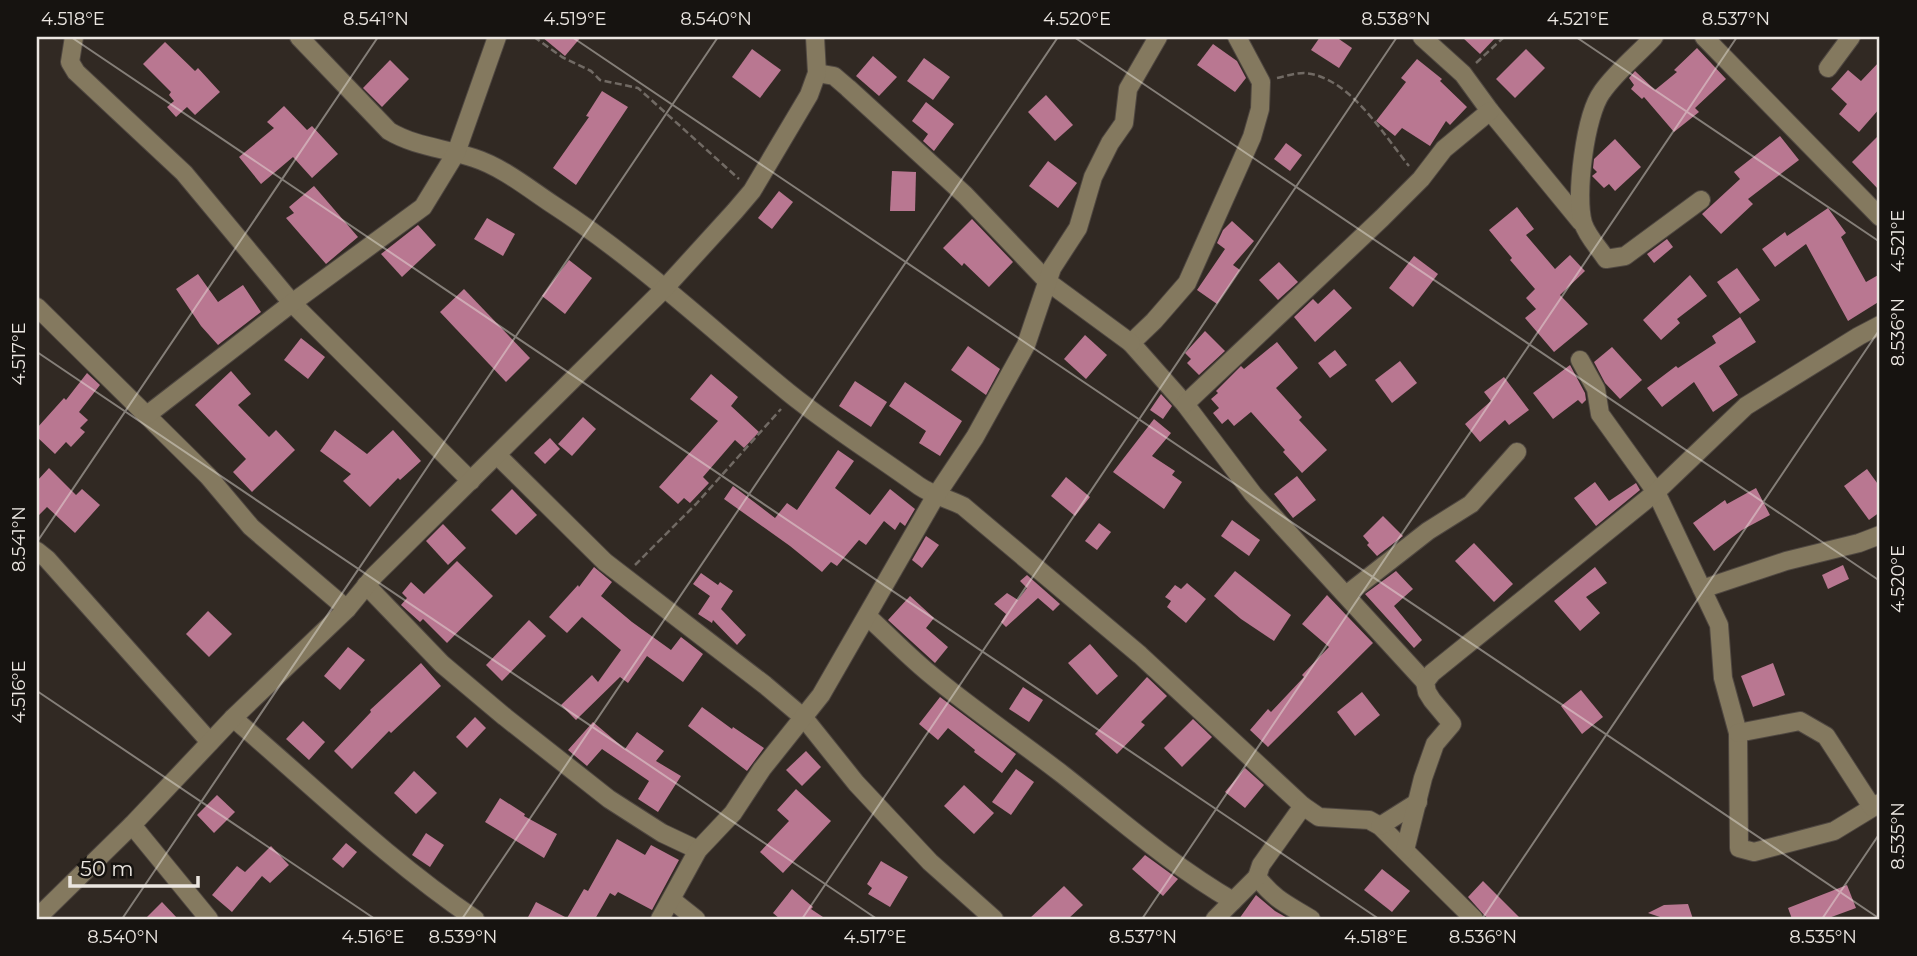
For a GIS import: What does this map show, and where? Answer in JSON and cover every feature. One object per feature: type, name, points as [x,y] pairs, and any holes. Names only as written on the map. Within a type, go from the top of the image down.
[{"type":"street","points":[[74,37],[70,62],[76,72],[184,173],[292,303],[471,481]]},
{"type":"street","points":[[299,37],[389,131],[421,146],[476,158],[554,205],[603,239],[793,396],[936,497],[950,499],[963,506],[1140,655],[1303,806],[1319,817],[1369,820],[1380,826],[1474,919]]},
{"type":"street","points":[[147,415],[292,303],[423,207],[456,153],[497,37]]},
{"type":"street","points":[[37,918],[233,718],[347,610],[366,585],[664,289],[752,191],[809,95],[817,73],[815,37]]},
{"type":"street","points":[[660,919],[698,850],[733,813],[762,769],[821,695],[936,497],[975,437],[1026,345],[1052,268],[1078,228],[1093,177],[1110,143],[1124,123],[1128,89],[1158,37]]},
{"type":"street","points":[[1131,343],[1187,283],[1252,137],[1260,109],[1261,82],[1237,37]]},
{"type":"street","points":[[1422,37],[1463,74],[1584,226],[1606,260],[1625,256],[1701,200]]},
{"type":"street","points":[[1584,226],[1580,194],[1591,116],[1601,93],[1654,37]]},
{"type":"street","points":[[1704,37],[1880,217]]},
{"type":"street","points":[[1828,68],[1852,37]]},
{"type":"street","points":[[817,73],[834,76],[848,88],[965,195],[1048,282],[1131,343],[1185,404],[1253,494],[1425,682],[1432,700],[1452,724],[1435,744],[1405,850]]},
{"type":"street","points":[[1185,404],[1382,218],[1420,179],[1444,149],[1490,111]]},
{"type":"street","points":[[37,307],[208,475],[251,527],[347,610]]},
{"type":"street","points":[[1425,682],[1432,673],[1656,492],[1746,406],[1880,325]]},
{"type":"street","points":[[1580,360],[1596,388],[1600,414],[1656,492],[1719,625],[1723,678],[1738,733],[1739,848],[1754,852],[1834,831],[1876,805],[1826,736],[1800,721],[1738,733]]},
{"type":"street","points":[[1346,595],[1428,531],[1471,504],[1517,452]]},
{"type":"street","points":[[497,455],[623,577],[804,718],[856,783],[930,862],[994,919]]},
{"type":"street","points":[[1702,589],[1786,561],[1859,543],[1880,535]]},
{"type":"street","points":[[37,551],[211,742]]},
{"type":"street","points":[[366,585],[442,664],[505,717],[609,799],[663,833],[698,850]]},
{"type":"street","points":[[867,616],[928,673],[1062,774],[1147,843],[1203,884],[1233,901]]},
{"type":"street","points":[[233,718],[317,789],[369,839],[475,919]]},
{"type":"street","points":[[1380,826],[1418,802]]},
{"type":"street","points":[[1215,919],[1257,877],[1261,864],[1303,806]]},
{"type":"street","points":[[131,825],[209,919]]},
{"type":"street","points":[[1257,877],[1267,890],[1286,906],[1311,919]]},
{"type":"street","points":[[672,900],[696,919]]},
{"type":"path","points":[[534,37],[562,57],[591,71],[600,80],[638,88],[752,191]]},
{"type":"path","points":[[1463,74],[1504,37]]},
{"type":"path","points":[[1261,82],[1302,73],[1323,77],[1339,86],[1357,102],[1420,179]]},
{"type":"path","points":[[623,577],[696,504],[793,396]]},
{"type":"building","points":[[542,37],[581,37],[565,56]]},
{"type":"building","points":[[1320,37],[1336,37],[1352,48],[1339,68],[1311,50]]},
{"type":"building","points":[[1462,37],[1496,37],[1480,54]]},
{"type":"building","points":[[165,42],[195,71],[198,68],[220,92],[195,115],[187,107],[176,117],[167,107],[174,101],[169,95],[171,92],[143,64]]},
{"type":"building","points":[[1213,44],[1237,61],[1246,78],[1235,92],[1197,65]]},
{"type":"building","points":[[1697,48],[1726,79],[1695,108],[1699,112],[1674,132],[1644,97],[1642,99],[1631,89],[1634,85],[1629,78],[1635,71],[1655,90],[1677,72],[1674,70]]},
{"type":"building","points":[[752,49],[781,70],[760,98],[732,77]]},
{"type":"building","points":[[1526,49],[1545,68],[1515,98],[1496,79]]},
{"type":"building","points":[[873,56],[897,77],[879,96],[856,76]]},
{"type":"building","points":[[924,58],[950,77],[933,100],[907,81]]},
{"type":"building","points":[[1417,59],[1442,79],[1440,81],[1467,107],[1450,125],[1446,121],[1430,146],[1402,128],[1395,136],[1376,121],[1406,82],[1401,78]]},
{"type":"building","points":[[390,60],[409,79],[382,107],[363,88]]},
{"type":"building","points":[[1880,61],[1880,108],[1859,132],[1839,114],[1847,104],[1831,89],[1848,70],[1861,81]]},
{"type":"building","points":[[602,91],[628,107],[576,185],[553,168],[589,117],[586,116]]},
{"type":"building","points":[[1046,95],[1073,125],[1055,141],[1028,112]]},
{"type":"building","points":[[926,102],[954,124],[934,151],[923,141],[928,134],[912,121]]},
{"type":"building","points":[[284,106],[307,130],[312,126],[338,154],[312,178],[293,157],[261,184],[239,157],[274,128],[267,122]]},
{"type":"building","points":[[1880,134],[1880,191],[1852,162]]},
{"type":"building","points":[[1780,136],[1799,160],[1748,199],[1753,204],[1721,234],[1702,214],[1740,179],[1734,172]]},
{"type":"building","points":[[1615,139],[1641,167],[1615,191],[1609,184],[1604,188],[1592,176],[1597,172],[1593,168],[1594,159]]},
{"type":"building","points":[[1286,143],[1302,155],[1290,171],[1274,159]]},
{"type":"building","points":[[1048,161],[1077,183],[1058,208],[1029,186]]},
{"type":"building","points":[[892,171],[916,172],[915,211],[890,211]]},
{"type":"building","points":[[314,186],[358,237],[326,264],[286,218],[294,213],[289,207]]},
{"type":"building","points":[[779,191],[793,202],[772,229],[758,218]]},
{"type":"building","points":[[1517,207],[1534,229],[1526,235],[1555,269],[1570,255],[1585,271],[1560,295],[1588,324],[1554,352],[1525,318],[1536,309],[1526,298],[1535,289],[1489,230]]},
{"type":"building","points":[[1828,208],[1846,233],[1841,237],[1866,282],[1880,274],[1880,301],[1848,321],[1806,244],[1775,267],[1762,249],[1785,232],[1787,236]]},
{"type":"building","points":[[487,218],[515,234],[503,256],[474,239]]},
{"type":"building","points":[[972,219],[1013,262],[989,287],[964,263],[962,266],[943,248]]},
{"type":"building","points":[[1232,221],[1254,241],[1233,265],[1240,270],[1217,304],[1197,290],[1225,249],[1217,243],[1223,230]]},
{"type":"building","points":[[418,225],[436,245],[402,277],[381,254]]},
{"type":"building","points":[[1667,239],[1673,247],[1654,263],[1647,254]]},
{"type":"building","points":[[1414,256],[1438,274],[1413,307],[1389,288]]},
{"type":"building","points":[[569,260],[592,278],[565,314],[542,296]]},
{"type":"building","points":[[1279,262],[1298,282],[1278,300],[1259,280]]},
{"type":"building","points":[[1737,268],[1760,300],[1740,314],[1717,282]]},
{"type":"building","points":[[198,274],[218,302],[243,285],[261,312],[218,345],[201,326],[176,289]]},
{"type":"building","points":[[1690,275],[1707,296],[1677,319],[1680,323],[1661,340],[1643,320]]},
{"type":"building","points":[[464,289],[530,358],[506,382],[440,312]]},
{"type":"building","points":[[1334,289],[1352,308],[1315,342],[1294,317],[1313,299],[1318,304]]},
{"type":"building","points":[[1740,317],[1756,342],[1719,366],[1738,395],[1713,412],[1694,382],[1662,407],[1647,388],[1676,366],[1678,368],[1716,343],[1712,336]]},
{"type":"building","points":[[1205,331],[1225,351],[1199,375],[1187,363],[1191,359],[1185,353]]},
{"type":"building","points":[[1085,335],[1107,355],[1086,379],[1064,359]]},
{"type":"building","points":[[301,338],[325,357],[308,379],[284,360]]},
{"type":"building","points":[[1277,342],[1298,368],[1276,388],[1302,417],[1299,420],[1327,450],[1302,473],[1251,412],[1234,426],[1228,419],[1222,424],[1213,413],[1219,408],[1211,399],[1218,393],[1216,391],[1241,366],[1244,369]]},
{"type":"building","points":[[968,346],[1000,369],[986,395],[951,370]]},
{"type":"building","points":[[1612,347],[1642,380],[1620,399],[1605,383],[1594,362]]},
{"type":"building","points":[[1335,350],[1347,365],[1330,378],[1318,363]]},
{"type":"building","points":[[1400,361],[1417,383],[1392,403],[1375,380]]},
{"type":"building","points":[[1570,365],[1586,400],[1582,404],[1578,400],[1553,419],[1533,393]]},
{"type":"building","points":[[231,371],[251,394],[238,405],[269,437],[276,430],[295,450],[252,492],[233,472],[246,459],[195,405]]},
{"type":"building","points":[[87,373],[100,385],[79,412],[88,420],[80,428],[85,432],[71,447],[66,442],[55,454],[37,437],[37,428],[64,398],[66,400]]},
{"type":"building","points":[[711,374],[738,397],[731,406],[759,432],[744,448],[735,440],[703,477],[709,483],[690,503],[684,498],[678,504],[659,487],[718,421],[690,399]]},
{"type":"building","points":[[1504,377],[1529,410],[1509,425],[1505,420],[1480,442],[1465,424],[1491,401],[1484,392]]},
{"type":"building","points":[[855,381],[887,402],[871,427],[839,406]]},
{"type":"building","points":[[905,382],[962,421],[940,456],[919,443],[926,431],[889,406]]},
{"type":"building","points":[[1161,394],[1172,406],[1163,419],[1150,410]]},
{"type":"building","points":[[583,417],[596,429],[572,456],[558,444]]},
{"type":"building","points":[[1154,419],[1171,433],[1152,456],[1175,471],[1172,475],[1182,482],[1164,509],[1113,472]]},
{"type":"building","points":[[335,430],[367,454],[393,430],[421,461],[400,480],[398,478],[370,507],[343,481],[351,474],[320,451]]},
{"type":"building","points":[[550,438],[560,449],[545,464],[534,453]]},
{"type":"building","points":[[838,450],[854,461],[835,488],[870,515],[890,489],[915,509],[905,526],[900,522],[895,530],[884,521],[866,545],[859,540],[837,566],[831,562],[822,572],[724,499],[733,486],[775,518],[787,503],[797,510]]},
{"type":"building","points":[[49,468],[76,495],[82,489],[100,505],[75,533],[47,507],[37,517],[37,481]]},
{"type":"building","points":[[1867,469],[1880,487],[1880,512],[1869,520],[1844,486]]},
{"type":"building","points":[[1297,476],[1316,500],[1293,518],[1274,494]]},
{"type":"building","points":[[1066,477],[1090,497],[1075,516],[1051,496]]},
{"type":"building","points":[[1595,482],[1609,501],[1636,483],[1640,490],[1596,526],[1574,498]]},
{"type":"building","points":[[1756,488],[1770,515],[1742,530],[1714,551],[1693,523],[1725,500],[1727,504]]},
{"type":"building","points":[[512,489],[537,515],[516,535],[491,510]]},
{"type":"building","points":[[1383,516],[1403,536],[1377,556],[1363,536]]},
{"type":"building","points":[[1232,520],[1260,540],[1249,556],[1221,536]]},
{"type":"building","points":[[1099,523],[1111,532],[1097,550],[1085,541]]},
{"type":"building","points":[[443,524],[466,548],[448,565],[426,541]]},
{"type":"building","points":[[926,536],[939,545],[922,568],[912,560]]},
{"type":"building","points":[[1474,543],[1513,584],[1494,602],[1455,561]]},
{"type":"building","points":[[457,561],[493,596],[447,643],[423,619],[420,622],[401,605],[407,598],[402,593],[411,582],[424,594]]},
{"type":"building","points":[[1843,565],[1849,579],[1828,589],[1822,575]]},
{"type":"building","points":[[594,567],[612,582],[601,596],[632,622],[671,650],[681,637],[703,654],[683,682],[647,656],[628,683],[620,677],[576,720],[561,705],[592,675],[598,682],[621,650],[582,617],[567,633],[549,617],[578,585],[579,587]]},
{"type":"building","points":[[1595,567],[1607,583],[1586,597],[1600,613],[1580,631],[1554,601]]},
{"type":"building","points":[[1235,571],[1291,615],[1274,641],[1241,619],[1214,596]]},
{"type":"building","points":[[1396,571],[1413,589],[1394,606],[1422,640],[1414,648],[1365,594]]},
{"type":"building","points":[[701,573],[718,585],[720,582],[733,591],[721,609],[746,635],[737,645],[713,620],[712,623],[698,614],[710,596],[693,584]]},
{"type":"building","points":[[1027,575],[1060,604],[1053,611],[1038,598],[1006,627],[1001,622],[1006,614],[994,604],[1007,593],[1018,600],[1027,588],[1020,581]]},
{"type":"building","points":[[1187,583],[1206,599],[1186,623],[1167,607],[1171,601],[1165,597],[1175,585],[1181,589]]},
{"type":"building","points":[[1327,595],[1373,643],[1268,747],[1250,730],[1268,709],[1271,712],[1329,647],[1302,624]]},
{"type":"building","points":[[910,596],[934,618],[926,628],[948,647],[935,663],[888,620]]},
{"type":"building","points":[[208,611],[232,634],[209,657],[186,634]]},
{"type":"building","points":[[529,620],[546,636],[502,681],[486,665]]},
{"type":"building","points":[[1090,644],[1118,676],[1097,695],[1068,663]]},
{"type":"building","points":[[348,647],[365,660],[340,690],[324,676]]},
{"type":"building","points":[[421,663],[441,686],[391,733],[389,731],[352,769],[334,751],[370,710]]},
{"type":"building","points":[[1773,663],[1785,695],[1753,707],[1741,676]]},
{"type":"building","points":[[1147,677],[1167,696],[1141,722],[1145,725],[1117,754],[1095,734]]},
{"type":"building","points":[[1023,687],[1043,700],[1029,722],[1009,709]]},
{"type":"building","points":[[1581,690],[1603,717],[1582,734],[1561,706]]},
{"type":"building","points":[[1362,692],[1380,715],[1355,736],[1337,712]]},
{"type":"building","points":[[940,697],[1016,754],[1002,773],[948,728],[938,740],[919,724]]},
{"type":"building","points":[[702,707],[764,748],[747,771],[688,726]]},
{"type":"building","points":[[475,717],[486,728],[467,748],[456,737]]},
{"type":"building","points":[[1193,719],[1212,737],[1182,767],[1164,748]]},
{"type":"building","points":[[303,721],[325,742],[309,760],[286,739]]},
{"type":"building","points":[[593,722],[625,749],[637,732],[664,751],[656,761],[681,776],[658,812],[638,799],[649,781],[602,749],[587,766],[568,750]]},
{"type":"building","points":[[806,751],[821,767],[802,786],[786,770]]},
{"type":"building","points":[[1245,768],[1264,785],[1245,808],[1225,792]]},
{"type":"building","points":[[1016,769],[1034,782],[1011,815],[992,802]]},
{"type":"building","points":[[414,771],[437,793],[416,814],[394,793]]},
{"type":"building","points":[[964,785],[994,813],[974,834],[944,806]]},
{"type":"building","points":[[796,789],[831,821],[783,873],[760,852],[789,821],[777,810]]},
{"type":"building","points":[[217,795],[235,812],[214,833],[197,815]]},
{"type":"building","points":[[500,798],[525,814],[524,816],[557,834],[544,858],[485,822]]},
{"type":"building","points":[[426,833],[444,845],[430,867],[412,855]]},
{"type":"building","points":[[617,839],[645,855],[651,845],[679,860],[652,910],[618,892],[615,896],[610,893],[595,919],[527,919],[536,902],[567,918],[584,889],[588,891]]},
{"type":"building","points":[[346,843],[357,852],[343,868],[332,859]]},
{"type":"building","points":[[271,846],[289,865],[270,883],[262,876],[232,912],[212,895],[237,866],[245,872]]},
{"type":"building","points":[[1145,855],[1178,879],[1163,896],[1132,869]]},
{"type":"building","points":[[881,861],[908,877],[890,907],[868,894],[872,888],[867,884]]},
{"type":"building","points":[[1382,869],[1410,891],[1392,912],[1364,890]]},
{"type":"building","points":[[1483,881],[1521,919],[1489,919],[1484,915],[1468,897]]},
{"type":"building","points":[[1847,885],[1856,908],[1826,919],[1792,919],[1788,908]]},
{"type":"building","points":[[1064,886],[1083,905],[1068,919],[1029,919]]},
{"type":"building","points":[[792,889],[813,907],[811,909],[826,919],[780,919],[773,913]]},
{"type":"building","points":[[1256,895],[1275,911],[1289,919],[1239,919]]},
{"type":"building","points":[[162,902],[178,919],[145,919]]},
{"type":"building","points":[[1688,904],[1693,919],[1666,919],[1648,913],[1664,905]]}]
